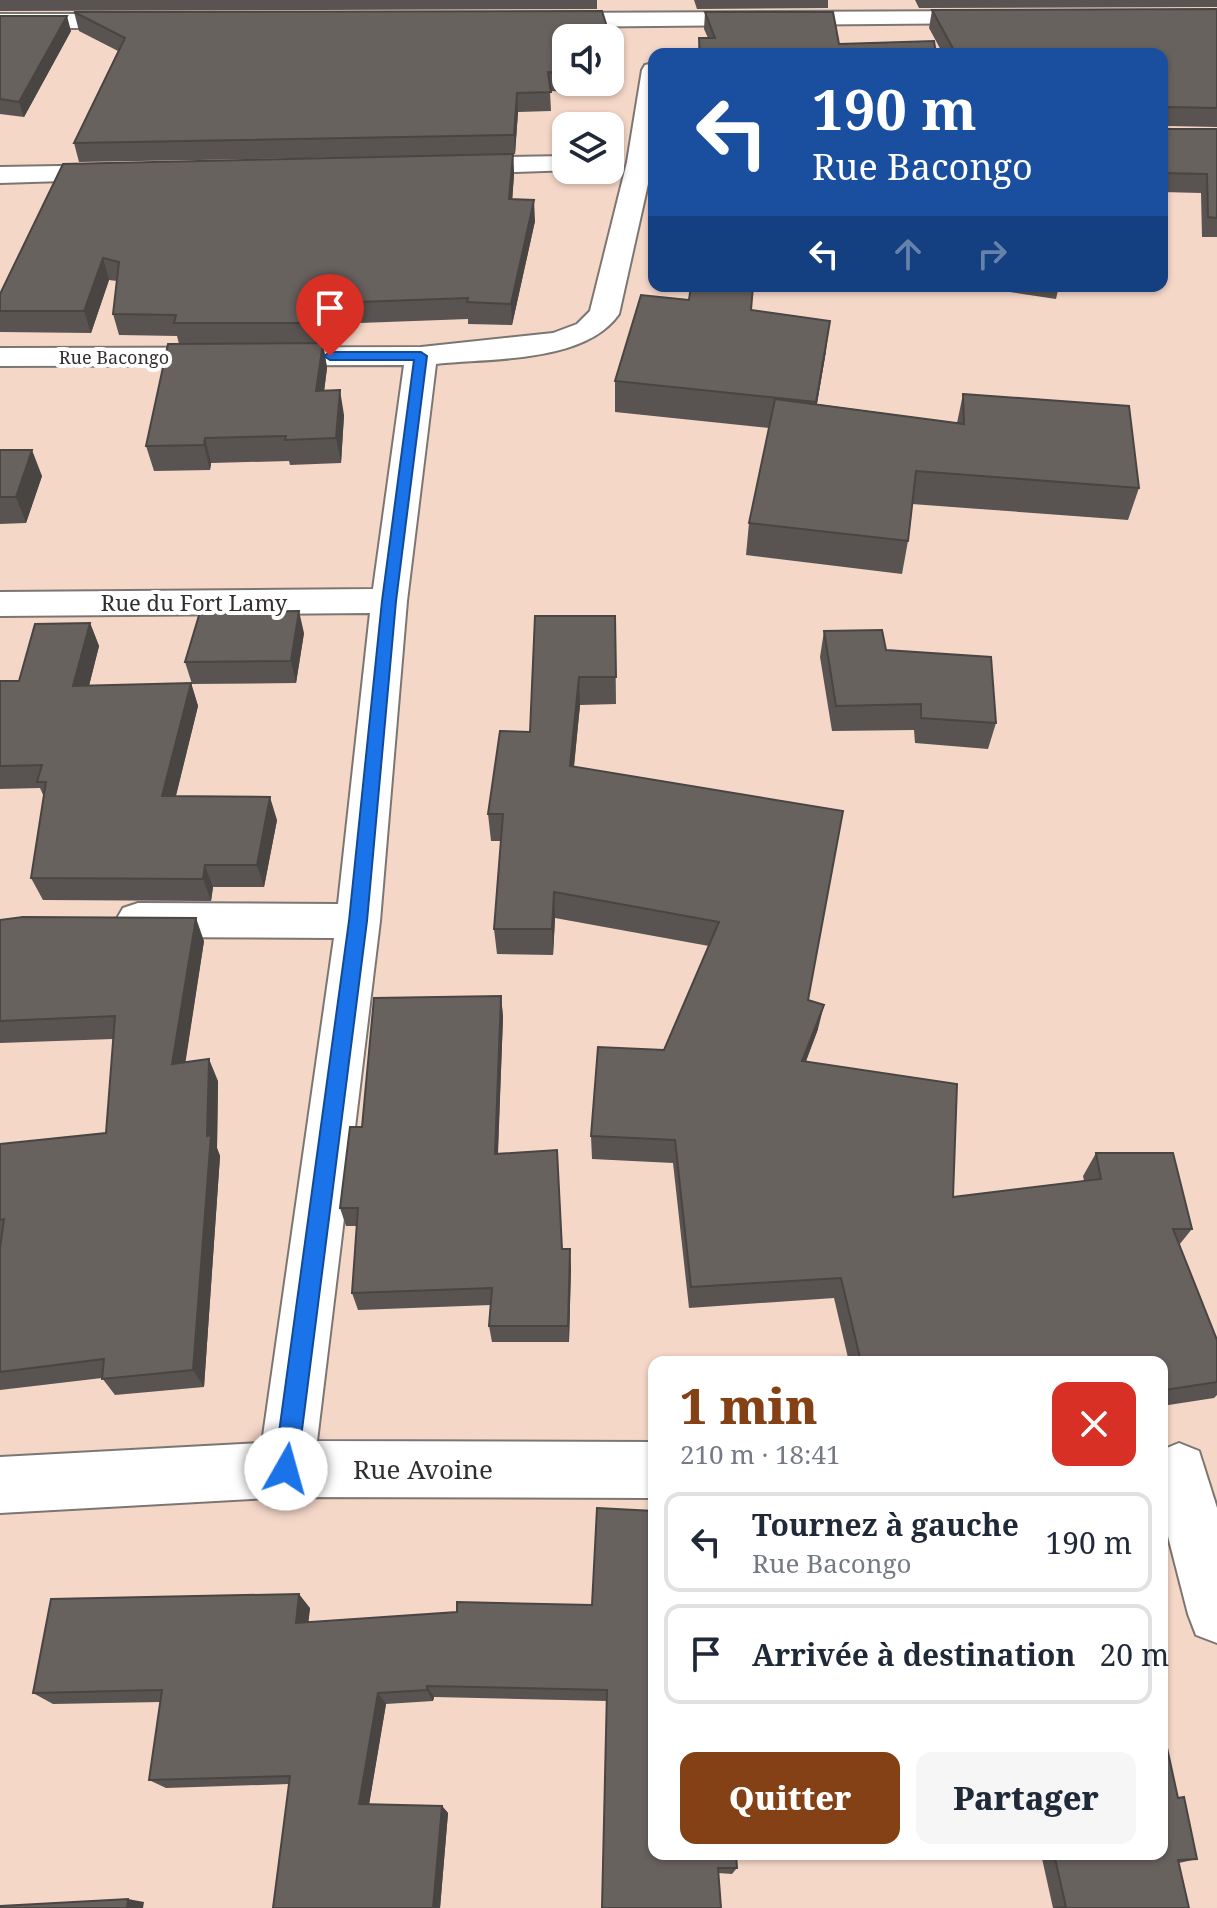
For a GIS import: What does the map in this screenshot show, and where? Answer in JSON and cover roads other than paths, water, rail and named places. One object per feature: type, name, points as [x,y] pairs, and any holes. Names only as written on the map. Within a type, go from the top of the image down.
[{"type":"street","points":[[1,22],[27,0]]},
{"type":"street","points":[[658,48],[663,10]]},
{"type":"street","points":[[521,20],[663,10],[1011,18]]},
{"type":"street","points":[[1,22],[160,21]]},
{"type":"street","points":[[624,157],[646,147]]},
{"type":"street","name":"Rue Bacongo","points":[[0,357],[421,356],[558,342],[588,330],[604,314],[646,147]]},
{"type":"street","points":[[424,167],[552,164]]},
{"type":"street","points":[[0,175],[142,172]]},
{"type":"street","points":[[286,1469],[358,921],[389,601],[421,356]]},
{"type":"street","name":"Rue du Fort Lamy","points":[[0,604],[389,601]]},
{"type":"street","points":[[93,920],[358,921]]},
{"type":"street","name":"Rue Avoine","points":[[0,1485],[286,1469],[648,1470]]},
{"type":"street","points":[[1186,1471],[1217,1614]]}]
